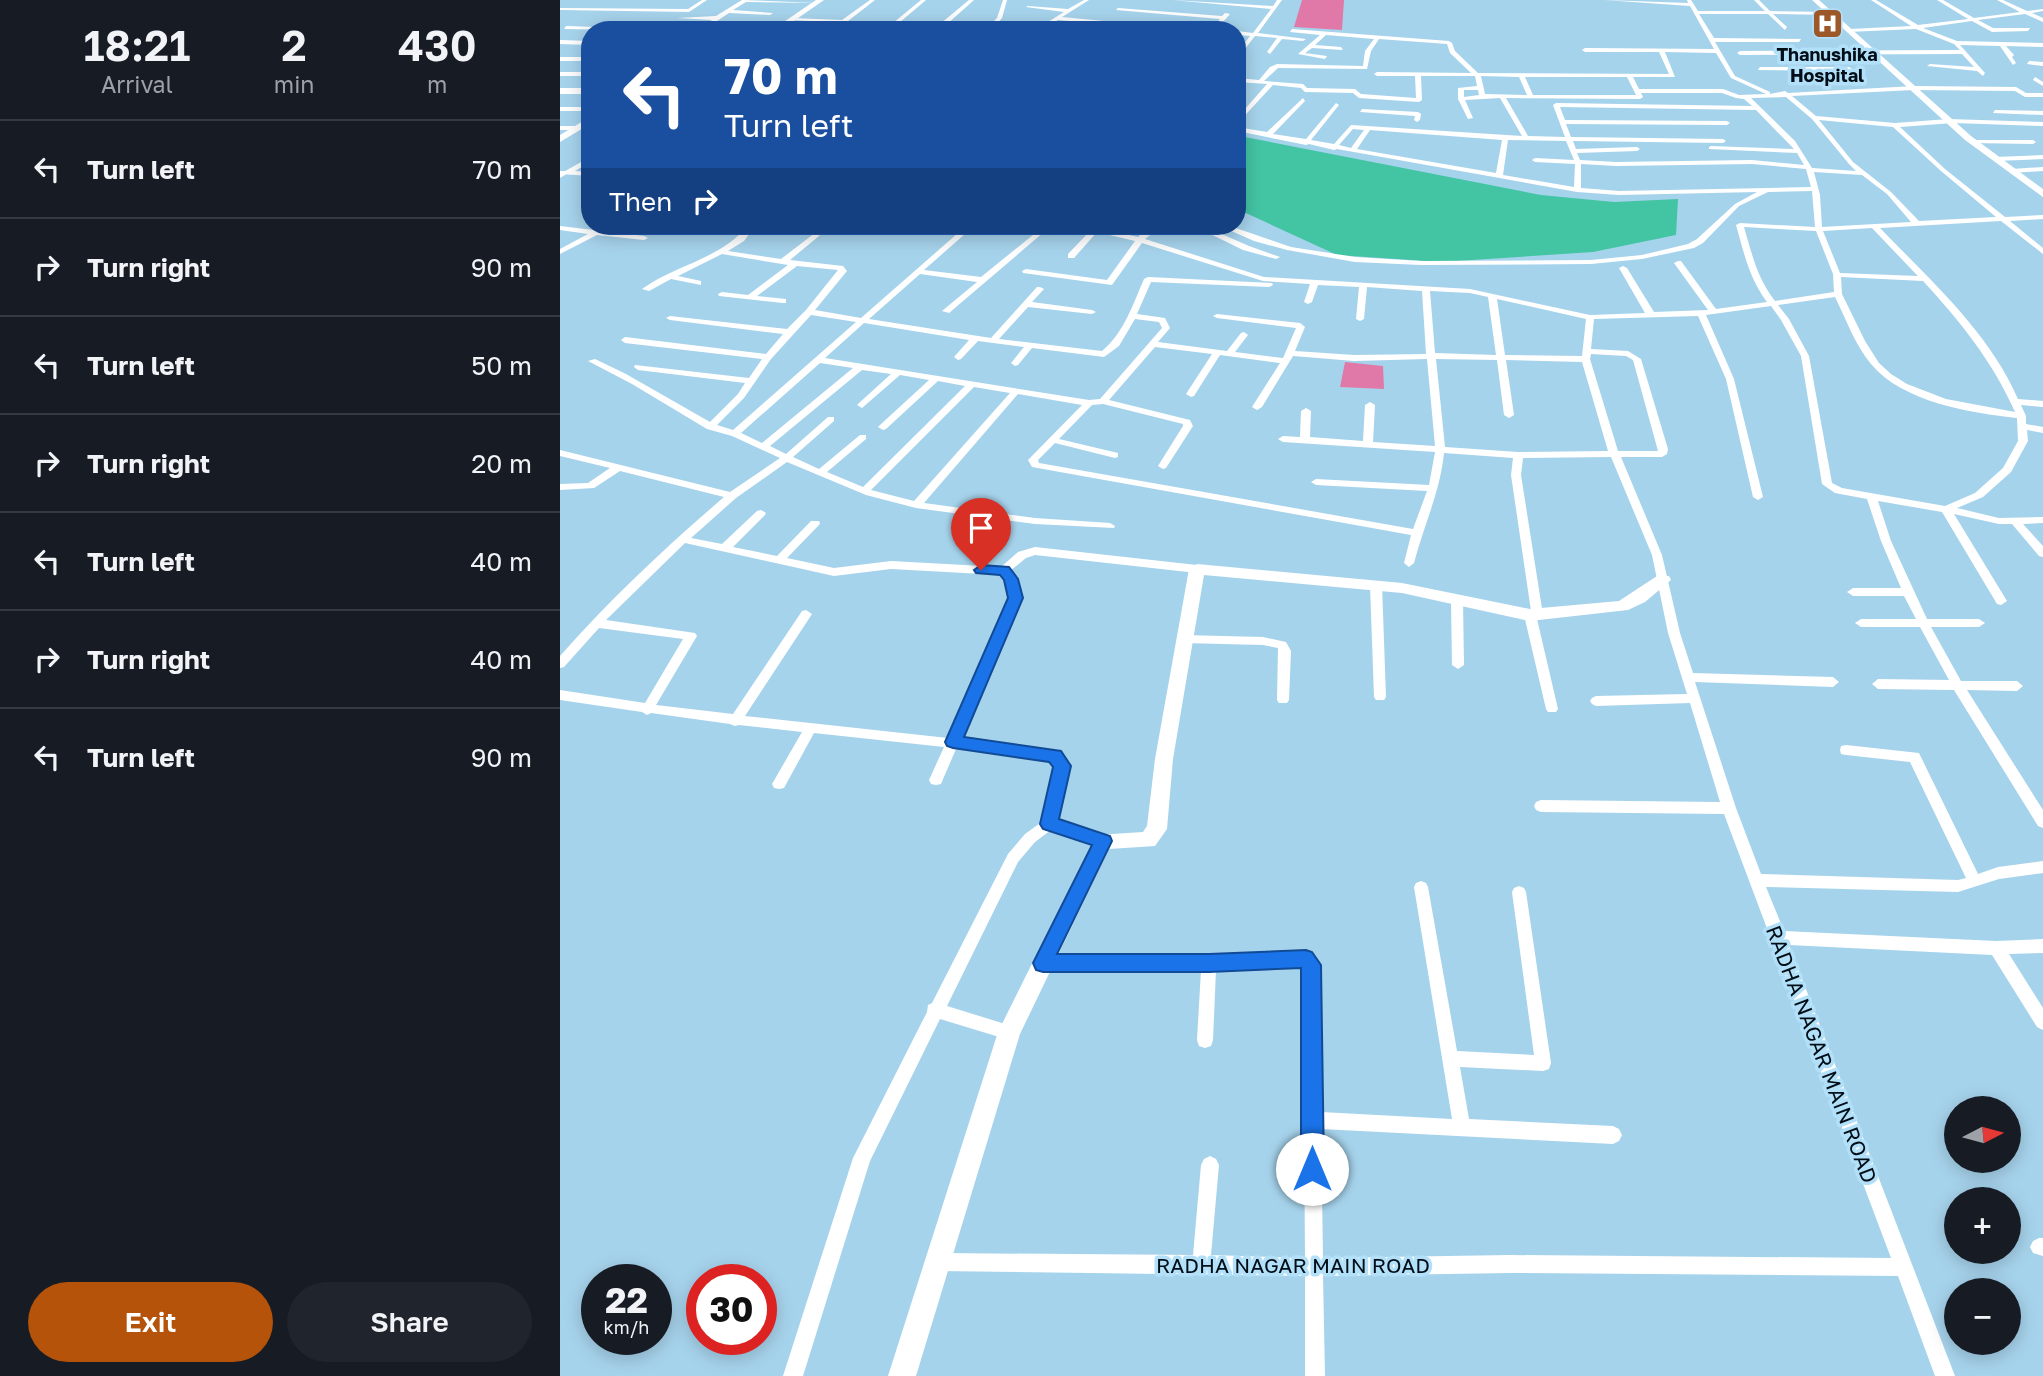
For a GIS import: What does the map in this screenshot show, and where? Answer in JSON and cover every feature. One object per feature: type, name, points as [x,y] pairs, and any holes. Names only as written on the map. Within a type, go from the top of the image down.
[{"type":"street","points":[[687,18],[691,10],[705,0]]},
{"type":"street","points":[[714,21],[745,0],[818,2]]},
{"type":"street","points":[[844,21],[873,0]]},
{"type":"street","points":[[898,21],[925,0]]},
{"type":"street","points":[[947,21],[972,0]]},
{"type":"street","points":[[995,21],[1006,5],[1005,0]]},
{"type":"street","points":[[1052,21],[1087,0]]},
{"type":"street","points":[[1100,21],[1132,0]]},
{"type":"street","points":[[1174,0],[1236,2],[1275,8]]},
{"type":"street","points":[[1246,44],[1279,0]]},
{"type":"street","points":[[1606,0],[1690,2],[1733,77],[1772,94]]},
{"type":"street","points":[[1756,0],[1785,29]]},
{"type":"street","points":[[1815,0],[1973,142],[2011,171],[2038,187],[2043,194]]},
{"type":"street","points":[[1873,0],[1917,27],[1956,43],[2043,44]]},
{"type":"street","points":[[1939,0],[1995,31],[2028,29]]},
{"type":"street","points":[[1999,0],[2042,18]]},
{"type":"street","points":[[790,21],[818,2]]},
{"type":"street","points":[[1222,21],[1236,2]]},
{"type":"street","points":[[1028,6],[1069,11]]},
{"type":"street","points":[[560,9],[691,10]]},
{"type":"street","points":[[1118,9],[1225,18]]},
{"type":"street","points":[[602,10],[590,16],[719,18]]},
{"type":"street","points":[[1849,31],[1917,27],[2043,10]]},
{"type":"street","points":[[729,11],[771,13]]},
{"type":"street","points":[[1695,12],[1829,13]]},
{"type":"street","points":[[1057,18],[1088,21]]},
{"type":"street","points":[[564,28],[579,21]]},
{"type":"street","points":[[1292,31],[1449,43],[1452,52],[1478,76],[1481,92]]},
{"type":"street","points":[[1246,34],[1317,40]]},
{"type":"street","points":[[1324,34],[1301,54],[1325,57]]},
{"type":"street","points":[[1270,52],[1281,37]]},
{"type":"street","points":[[1261,81],[1275,67],[1366,68],[1368,51],[1377,39]]},
{"type":"street","points":[[1713,40],[1799,40]]},
{"type":"street","points":[[560,42],[581,43]]},
{"type":"street","points":[[1956,43],[1983,75]]},
{"type":"street","points":[[2001,44],[2011,55],[2008,56],[2013,63]]},
{"type":"street","points":[[2027,44],[2043,54]]},
{"type":"street","points":[[1311,46],[1341,48]]},
{"type":"street","points":[[1585,50],[1719,51]]},
{"type":"street","points":[[1377,74],[1672,76],[1661,51]]},
{"type":"street","points":[[1740,53],[1962,51]]},
{"type":"street","points":[[1785,52],[1803,69]]},
{"type":"street","points":[[560,58],[581,59]]},
{"type":"street","points":[[2029,63],[2043,64]]},
{"type":"street","points":[[1930,66],[1978,69]]},
{"type":"street","points":[[1332,68],[1333,78]]},
{"type":"street","points":[[1759,69],[1849,69]]},
{"type":"street","points":[[560,74],[581,74]]},
{"type":"street","points":[[1362,111],[1417,117],[1418,74]]},
{"type":"street","points":[[1470,118],[1461,99],[1481,92],[1531,97],[1640,97],[1629,75]]},
{"type":"street","points":[[1522,76],[1531,97]]},
{"type":"street","points":[[2035,79],[2043,84]]},
{"type":"street","points":[[1246,80],[1305,86],[1305,90],[1354,91],[1357,96],[1419,100]]},
{"type":"street","points":[[1246,112],[1272,82]]},
{"type":"street","points":[[1577,86],[1582,96]]},
{"type":"street","points":[[1637,91],[1723,90],[1738,97],[1746,97],[1914,88],[2016,89],[2025,95],[2041,96]]},
{"type":"street","points":[[560,91],[581,91]]},
{"type":"street","points":[[1786,93],[1814,118],[1851,163],[1889,192],[1919,225]]},
{"type":"street","points":[[1502,96],[1526,138]]},
{"type":"street","points":[[1746,97],[1787,134],[1810,169],[1821,241],[1839,275],[1838,294],[1876,366],[1895,380],[1963,408],[2021,421],[2043,430]]},
{"type":"street","points":[[1268,135],[1303,100]]},
{"type":"street","points":[[1306,143],[1336,105]]},
{"type":"street","points":[[1577,190],[1578,163],[1556,105],[1758,108]]},
{"type":"street","points":[[560,109],[581,109]]},
{"type":"street","points":[[1995,113],[2043,113]]},
{"type":"street","points":[[1334,148],[1356,118]]},
{"type":"street","points":[[1814,118],[1895,125],[1950,122],[2043,124]]},
{"type":"street","points":[[1564,122],[1727,123]]},
{"type":"street","points":[[1895,125],[1943,170],[2043,252]]},
{"type":"street","points":[[560,139],[581,126]]},
{"type":"street","points":[[1351,127],[1505,138],[1723,141]]},
{"type":"street","points":[[560,128],[577,128]]},
{"type":"street","points":[[1352,151],[1368,128]]},
{"type":"street","points":[[1246,131],[1577,190],[1619,193],[1815,189]]},
{"type":"street","points":[[1499,177],[1505,138]]},
{"type":"street","points":[[1973,142],[2033,142]]},
{"type":"street","points":[[1573,151],[1682,148],[1798,151]]},
{"type":"street","points":[[1995,159],[2043,157]]},
{"type":"street","points":[[1535,160],[1578,163],[1732,162],[1864,173]]},
{"type":"street","points":[[563,174],[581,164]]},
{"type":"street","points":[[2011,171],[2043,169]]},
{"type":"street","points":[[563,174],[581,174]]},
{"type":"street","points":[[1246,235],[1270,245],[1354,262],[1610,261],[1691,246],[1700,241],[1737,205],[1765,191]]},
{"type":"street","points":[[1724,217],[1740,225],[1819,229],[2043,217]]},
{"type":"street","points":[[1740,225],[1752,270],[1785,319],[1805,356],[1827,484],[1839,491],[1946,509],[1984,519],[2043,520]]},
{"type":"street","points":[[1875,227],[1924,279],[1988,356],[2016,402],[2021,421],[2023,441],[2007,470],[1979,495],[1946,509]]},
{"type":"street","points":[[560,228],[581,230]]},
{"type":"street","points":[[560,252],[591,235]]},
{"type":"street","points":[[617,235],[644,239]]},
{"type":"street","points":[[646,289],[721,251],[744,235]]},
{"type":"street","points":[[783,262],[817,235]]},
{"type":"street","points":[[735,434],[959,235]]},
{"type":"street","points":[[946,311],[1037,235]]},
{"type":"street","points":[[1071,256],[1090,235]]},
{"type":"street","points":[[1118,235],[1263,279],[1292,283]]},
{"type":"street","points":[[1026,271],[1109,283],[1145,235]]},
{"type":"street","points":[[1218,235],[1246,248],[1276,257]]},
{"type":"street","points":[[710,427],[843,271],[840,268],[783,262],[721,251]]},
{"type":"street","points":[[1180,281],[1191,257]]},
{"type":"street","points":[[750,297],[796,263]]},
{"type":"street","points":[[1678,263],[1707,312],[1730,379],[1758,497]]},
{"type":"street","points":[[1623,268],[1651,315]]},
{"type":"street","points":[[920,272],[983,280]]},
{"type":"street","points":[[1839,275],[1924,279]]},
{"type":"street","points":[[671,277],[698,283]]},
{"type":"street","points":[[809,313],[975,339],[1104,354],[1116,344],[1148,279],[1244,285],[1292,283],[1426,288],[1492,295],[1590,317],[1707,312],[1838,294]]},
{"type":"street","points":[[1308,302],[1314,284]]},
{"type":"street","points":[[1360,318],[1363,286]]},
{"type":"street","points":[[1409,563],[1433,488],[1440,449],[1426,288]]},
{"type":"street","points":[[993,341],[1040,289]]},
{"type":"street","points":[[722,294],[783,301]]},
{"type":"street","points":[[1492,295],[1509,415]]},
{"type":"street","points":[[1026,304],[1092,312]]},
{"type":"street","points":[[1103,401],[1166,328],[1165,322],[1132,316]]},
{"type":"street","points":[[1217,316],[1301,327],[1287,357],[1257,407]]},
{"type":"street","name":"RADHA NAGAR MAIN ROAD","points":[[937,1262],[1313,1267],[1510,1264],[1904,1267],[1729,808],[1674,633],[1657,555],[1614,454],[1586,355],[1590,317]]},
{"type":"street","points":[[670,318],[789,332]]},
{"type":"street","points":[[1191,394],[1223,353],[1244,335]]},
{"type":"street","points":[[958,358],[975,339]]},
{"type":"street","points":[[625,340],[768,357]]},
{"type":"street","points":[[1154,344],[1223,353],[1287,357],[1501,358],[1628,354],[1637,359],[1663,449],[1662,454],[1518,455],[1283,439]]},
{"type":"street","points":[[1015,363],[1029,346]]},
{"type":"street","points":[[592,360],[639,385],[680,413],[894,501],[1035,521],[1110,526]]},
{"type":"street","points":[[818,360],[1089,402],[1103,401],[1187,422],[1188,426],[1163,466]]},
{"type":"street","points":[[638,367],[751,381]]},
{"type":"street","points":[[763,447],[860,367]]},
{"type":"street","points":[[862,405],[897,373]]},
{"type":"street","points":[[883,427],[935,379]]},
{"type":"street","points":[[865,490],[972,384]]},
{"type":"street","points":[[916,505],[1016,391]]},
{"type":"street","points":[[1089,402],[1033,460],[1035,465],[1417,533]]},
{"type":"street","points":[[2016,402],[2043,404]]},
{"type":"street","points":[[1368,444],[1370,405]]},
{"type":"street","points":[[1305,440],[1306,411]]},
{"type":"street","points":[[560,664],[595,623],[682,539],[732,496],[788,457],[831,419]]},
{"type":"street","points":[[821,472],[863,437]]},
{"type":"street","points":[[1053,440],[1115,455]]},
{"type":"street","points":[[560,453],[732,496]]},
{"type":"street","points":[[1518,455],[1516,475],[1533,615],[1552,709]]},
{"type":"street","points":[[560,487],[590,486],[619,467]]},
{"type":"street","points":[[1316,482],[1433,488]]},
{"type":"street","points":[[1871,497],[1908,592],[1924,624],[1958,686],[2043,822]]},
{"type":"street","points":[[1946,509],[2001,601]]},
{"type":"street","points":[[725,548],[761,513]]},
{"type":"street","points":[[2015,521],[2043,552]]},
{"type":"street","points":[[779,560],[815,523]]},
{"type":"street","points":[[682,539],[834,572],[891,565],[1004,571],[1011,579],[1015,598],[936,780]]},
{"type":"street","points":[[1004,571],[1021,555],[1035,551],[1376,585],[1533,615],[1622,606],[1663,580]]},
{"type":"street","points":[[1049,824],[1103,841],[1148,840],[1157,829],[1164,759],[1197,569]]},
{"type":"street","points":[[1376,585],[1380,697]]},
{"type":"street","points":[[1853,592],[1908,592]]},
{"type":"street","points":[[1457,602],[1458,665]]},
{"type":"street","points":[[735,721],[806,614]]},
{"type":"street","points":[[595,623],[691,636],[647,710]]},
{"type":"street","points":[[1861,623],[1979,623]]},
{"type":"street","points":[[1183,639],[1263,641],[1282,645],[1285,651],[1283,699]]},
{"type":"street","points":[[1688,677],[1833,682]]},
{"type":"street","points":[[1878,684],[2017,686]]},
{"type":"street","points":[[560,695],[735,721],[953,742],[1055,756],[1062,766],[1049,824],[1030,838],[1013,858],[934,1010],[862,1158],[793,1376]]},
{"type":"street","points":[[1596,701],[1694,698]]},
{"type":"street","points":[[779,784],[810,728]]},
{"type":"street","points":[[1846,750],[1914,757],[1975,882]]},
{"type":"street","points":[[1541,806],[1729,808]]},
{"type":"street","points":[[902,1376],[1009,1032],[1103,841]]},
{"type":"street","points":[[1756,880],[1958,886],[2008,871],[2043,867]]},
{"type":"street","points":[[1422,887],[1462,1127]]},
{"type":"street","points":[[1450,1059],[1544,1063],[1519,892]]},
{"type":"street","points":[[1778,938],[1996,948],[2043,946]]},
{"type":"street","points":[[1996,948],[2043,1021]]},
{"type":"street","points":[[1043,963],[1309,961],[1315,1376]]},
{"type":"street","points":[[1205,1040],[1209,963]]},
{"type":"street","points":[[934,1010],[1009,1032]]},
{"type":"street","points":[[1312,1120],[1613,1135]]},
{"type":"street","points":[[1201,1264],[1210,1166]]},
{"type":"street","points":[[1904,1267],[1945,1376]]},
{"type":"shaded area","points":[[1302,0],[1344,0],[1342,30],[1294,27]]},
{"type":"shaded area","points":[[1246,137],[1541,195],[1614,202],[1678,199],[1676,235],[1593,252],[1441,262],[1337,255],[1246,213]]},
{"type":"shaded area","points":[[1345,362],[1383,366],[1384,389],[1340,387]]},
{"type":"place","name":"Thanushika Hospital","points":[[1827,23]]},
{"type":"route","points":[[981,570],[1004,571],[1011,579],[1015,598],[953,742],[1055,756],[1062,766],[1049,824],[1103,841],[1043,963],[1309,961],[1312,1169]]}]
